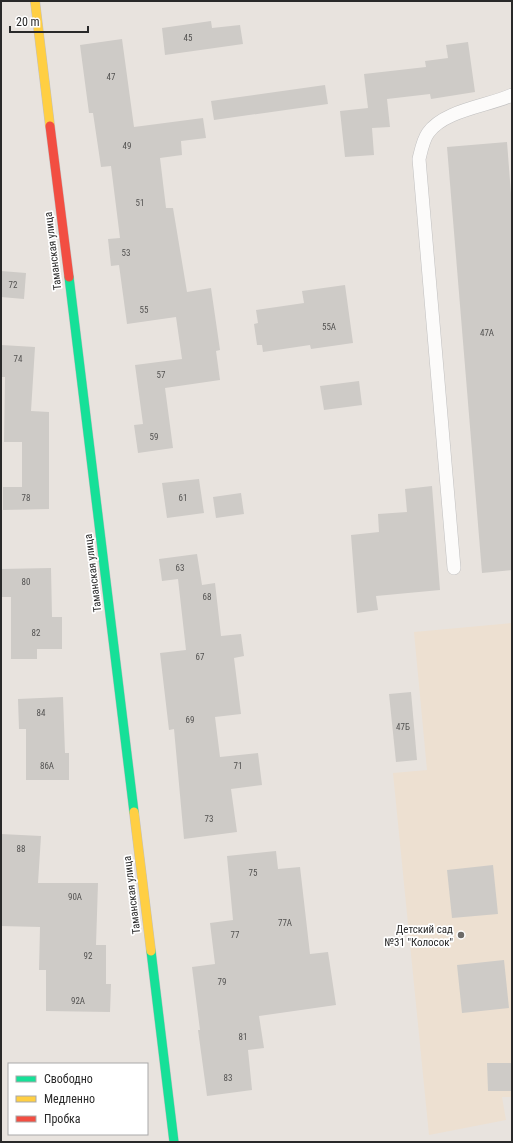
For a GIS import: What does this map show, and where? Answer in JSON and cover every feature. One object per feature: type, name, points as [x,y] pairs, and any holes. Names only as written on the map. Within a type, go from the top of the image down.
[{"type":"street","name":"Таманская улица","points":[[35,1],[174,1142]]},
{"type":"lane","points":[[454,568],[419,159],[428,132],[441,121],[469,109],[512,95]]},
{"type":"shaded area","name":"Детский сад №31 \"Колосок\"","points":[[512,623],[512,1097],[502,1097],[506,1120],[429,1135],[393,773],[427,770],[414,632]]},
{"type":"building","points":[[211,21],[212,28],[240,25],[243,44],[165,55],[162,28]]},
{"type":"building","points":[[122,39],[134,127],[203,118],[206,138],[181,141],[182,155],[160,158],[166,208],[173,208],[187,292],[211,288],[220,350],[216,351],[220,380],[165,388],[173,448],[138,453],[134,425],[143,424],[135,365],[182,359],[176,317],[127,324],[119,265],[111,266],[108,239],[120,238],[111,166],[101,167],[93,113],[89,113],[80,45]]},
{"type":"building","points":[[468,42],[475,92],[431,99],[430,94],[387,99],[390,127],[372,128],[374,155],[345,157],[340,111],[368,108],[364,74],[426,67],[425,61],[448,58],[446,45]]},
{"type":"building","points":[[325,85],[328,104],[214,120],[211,101]]},
{"type":"building","points":[[507,142],[512,207],[512,570],[482,573],[447,147]]},
{"type":"building","points":[[1,271],[26,273],[24,299],[1,297]]},
{"type":"building","points":[[345,285],[353,343],[311,349],[310,345],[263,352],[262,345],[257,345],[254,324],[258,323],[256,310],[304,303],[302,291]]},
{"type":"building","points":[[1,345],[35,347],[31,411],[49,412],[49,509],[3,510],[3,487],[22,487],[22,442],[4,442],[5,377],[1,377]]},
{"type":"building","points":[[359,381],[362,405],[324,410],[320,386]]},
{"type":"building","points":[[199,479],[204,513],[167,518],[162,483]]},
{"type":"building","points":[[432,486],[440,590],[376,596],[378,610],[357,613],[351,535],[379,532],[378,514],[407,512],[405,489]]},
{"type":"building","points":[[241,493],[244,514],[216,518],[213,497]]},
{"type":"building","points":[[197,554],[202,585],[215,583],[221,636],[241,634],[244,656],[234,658],[241,714],[215,717],[220,757],[258,753],[262,785],[231,789],[237,832],[184,839],[174,729],[169,730],[160,653],[186,650],[178,579],[162,581],[159,559]]},
{"type":"building","points":[[51,568],[52,617],[62,617],[62,649],[37,649],[37,659],[11,659],[11,597],[1,597],[1,569]]},
{"type":"building","points":[[411,692],[417,760],[396,762],[389,694]]},
{"type":"building","points":[[63,697],[65,753],[69,753],[69,780],[26,780],[26,729],[19,729],[18,699]]},
{"type":"building","points":[[1,834],[41,836],[38,883],[98,883],[96,945],[106,945],[106,984],[111,984],[110,1012],[46,1011],[46,970],[39,970],[40,927],[1,926]]},
{"type":"building","points":[[276,851],[278,869],[300,867],[310,954],[328,952],[336,1005],[259,1016],[264,1048],[248,1050],[252,1090],[207,1096],[198,1030],[200,1030],[192,967],[215,964],[210,923],[233,920],[227,856]]},
{"type":"building","points":[[493,865],[498,914],[452,918],[447,870]]},
{"type":"building","points":[[504,960],[509,1008],[462,1013],[457,965]]},
{"type":"building","points":[[487,1063],[512,1063],[512,1091],[488,1091]]},
{"type":"traffic: fast","points":[[69,277],[134,812]]},
{"type":"traffic: fast","points":[[151,951],[174,1142]]},
{"type":"traffic: slow","points":[[35,1],[50,126]]},
{"type":"traffic: slow","points":[[134,812],[151,951]]},
{"type":"traffic: jam","points":[[50,126],[69,277]]},
{"type":"place","name":"Детский сад №31 \"Колосок\"","points":[[461,935]]}]
